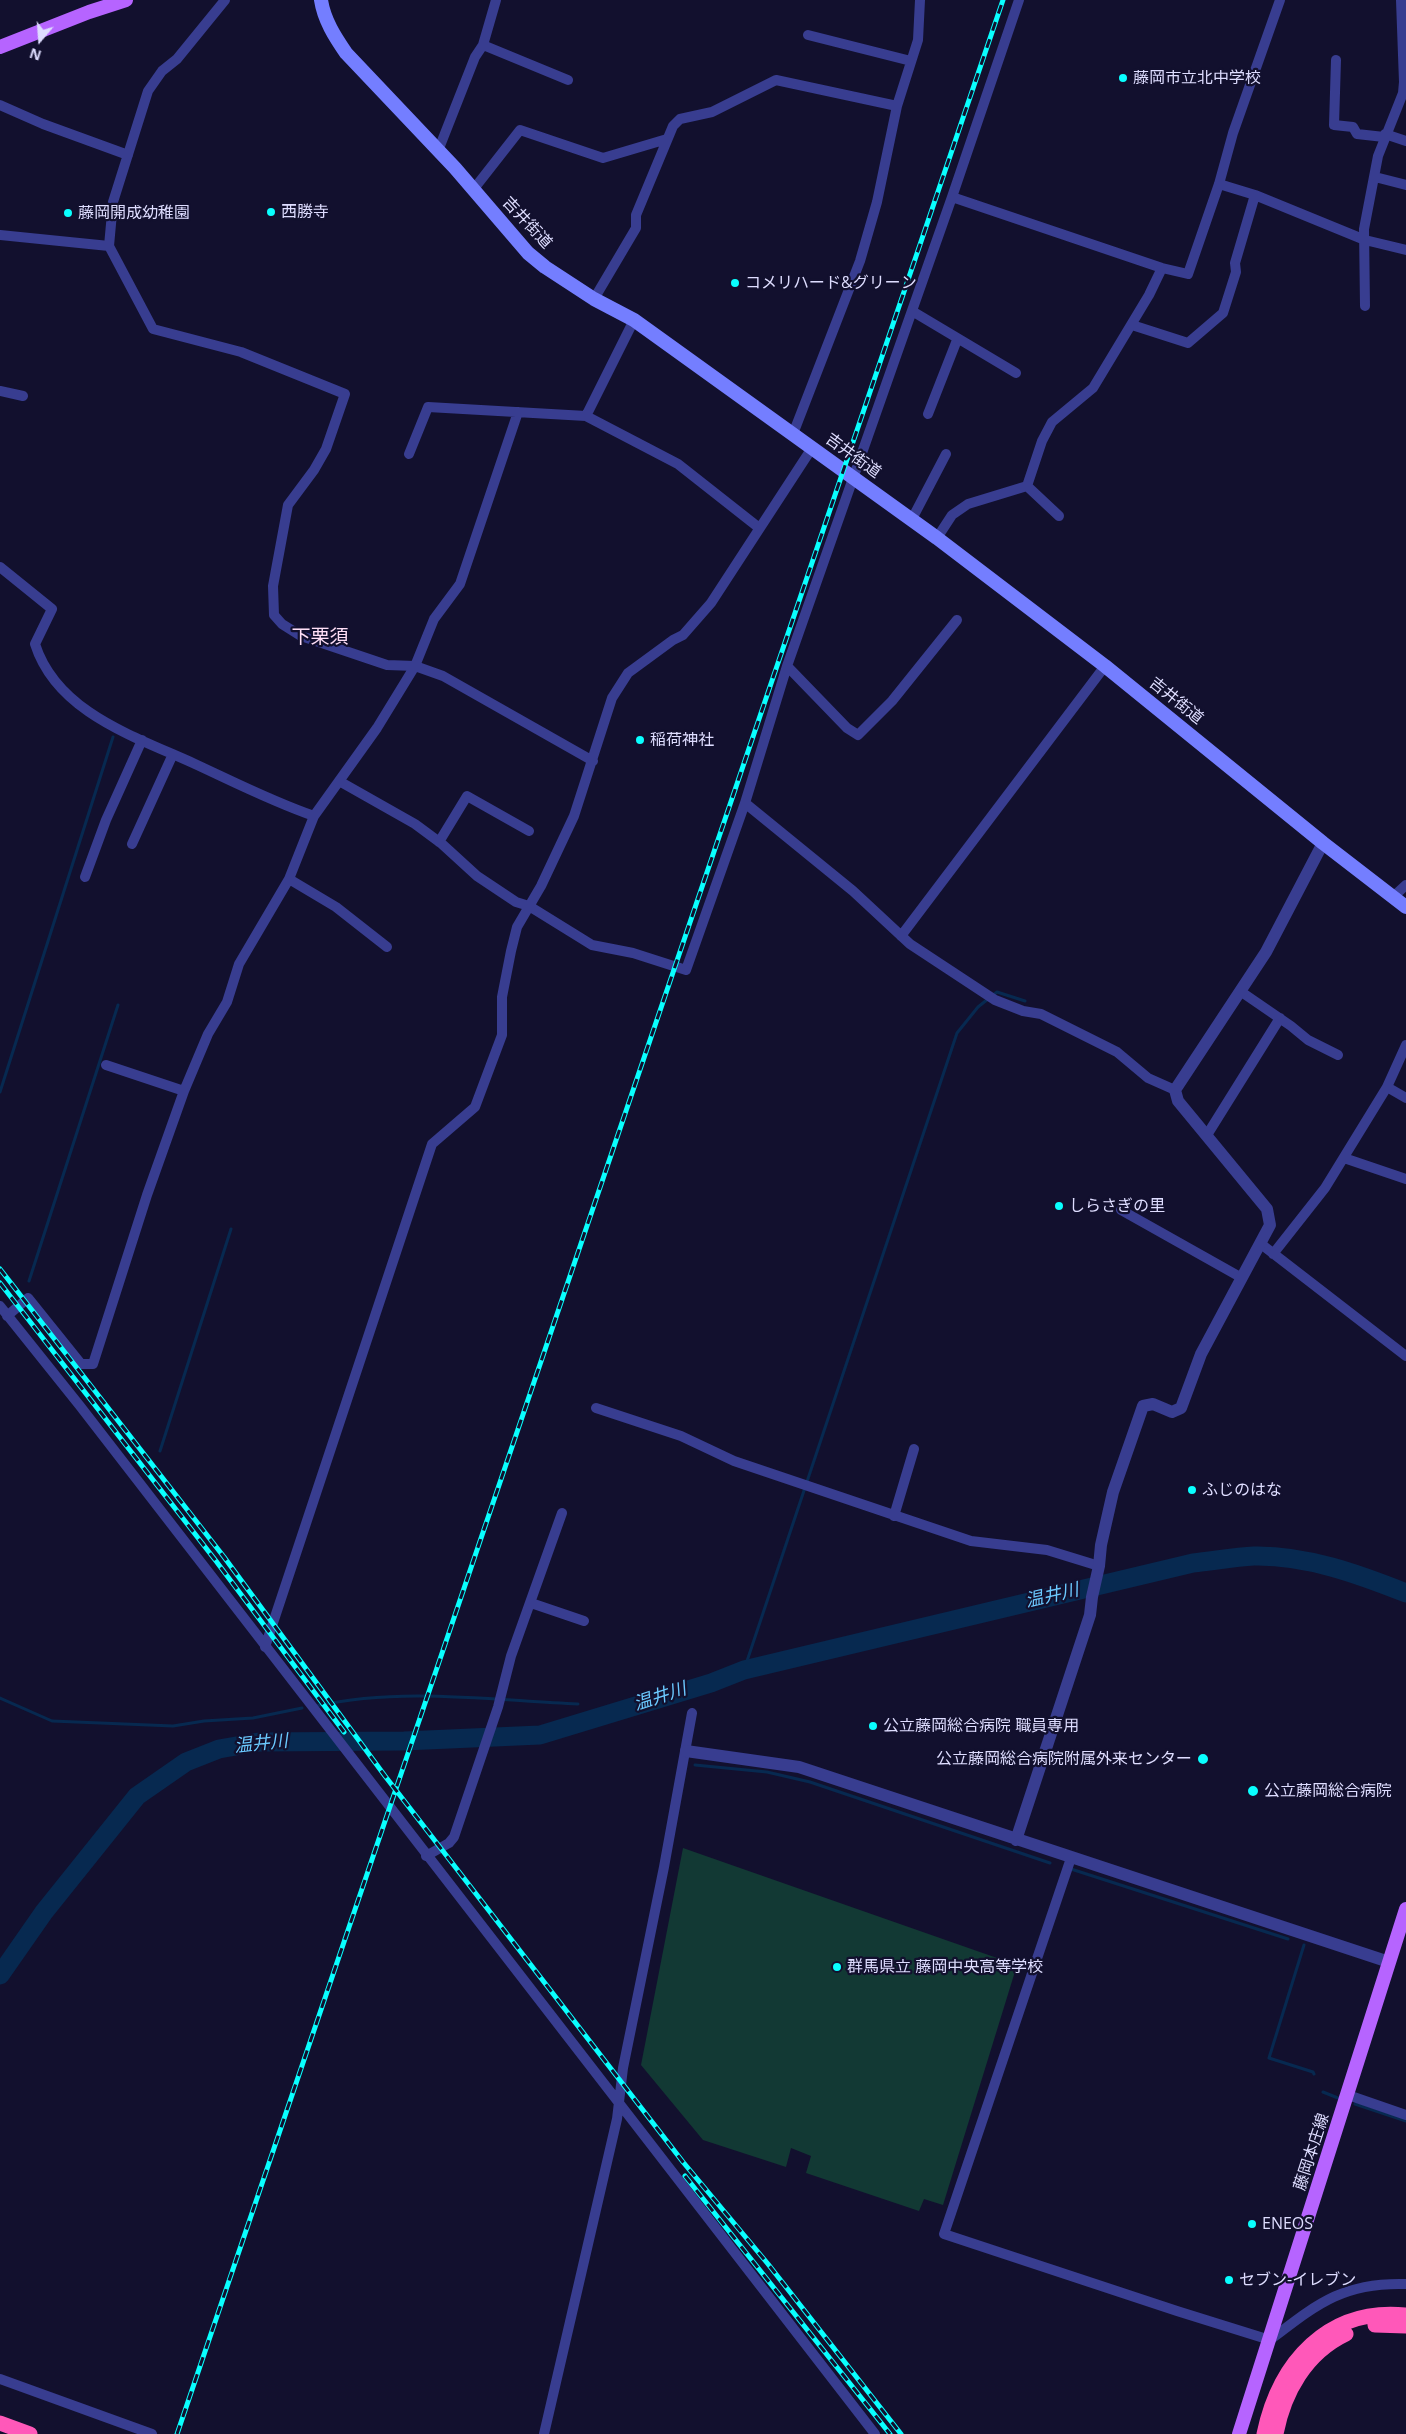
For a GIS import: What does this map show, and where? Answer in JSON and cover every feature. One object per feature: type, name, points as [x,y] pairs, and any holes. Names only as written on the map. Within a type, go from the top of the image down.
[{"type":"highway","points":[[1264,2434],[1276,2395],[1291,2367],[1310,2345],[1335,2328],[1364,2317],[1379,2314],[1406,2315]]},
{"type":"highway","points":[[1276,2434],[1289,2391],[1305,2367],[1324,2346],[1336,2338],[1363,2327],[1393,2324],[1406,2326]]},
{"type":"highway","points":[[0,2423],[30,2434]]},
{"type":"main road","points":[[0,47],[89,12],[126,0]]},
{"type":"main road","name":"吉井街道","points":[[321,0],[322,9],[334,36],[346,53],[438,151],[528,253],[557,276],[594,299],[634,320],[912,519],[1105,666],[1323,844],[1406,907]]},
{"type":"main road","name":"藤岡本庄線","points":[[1238,2434],[1270,2340],[1406,1909]]},
{"type":"street","points":[[225,0],[188,45],[162,71],[148,91],[113,202],[109,246],[153,329],[241,352],[345,394],[326,449],[314,470],[288,505],[272,586],[274,615],[282,624],[301,636],[387,665],[415,666],[443,676],[593,760]]},
{"type":"street","points":[[438,151],[474,57],[483,45],[496,0]]},
{"type":"street","points":[[793,434],[860,261],[877,202],[897,106],[918,40],[920,0]]},
{"type":"street","points":[[339,781],[415,824],[439,842],[477,876],[516,902],[529,906],[592,945],[633,953],[686,970],[745,803],[787,666],[912,312],[1019,0]]},
{"type":"street","points":[[952,197],[1162,268],[1188,274],[1219,184],[1233,133],[1280,0]]},
{"type":"street","points":[[1365,306],[1364,229],[1385,136],[1403,93],[1400,0]]},
{"type":"street","points":[[808,35],[911,61]]},
{"type":"street","points":[[483,45],[568,80]]},
{"type":"street","points":[[1336,60],[1334,125],[1353,127],[1357,134],[1385,136],[1406,141]]},
{"type":"street","points":[[594,299],[636,228],[636,215],[667,139],[673,126],[680,119],[712,112],[776,80],[897,106]]},
{"type":"street","points":[[0,105],[43,124],[128,154]]},
{"type":"street","points":[[473,190],[520,130],[603,158],[667,139]]},
{"type":"street","points":[[1376,177],[1406,185]]},
{"type":"street","points":[[1219,184],[1255,196],[1364,240],[1406,250]]},
{"type":"street","points":[[1132,325],[1188,343],[1223,313],[1236,272],[1235,263],[1255,196]]},
{"type":"street","points":[[0,235],[109,246]]},
{"type":"street","points":[[1027,486],[1042,441],[1052,422],[1093,388],[1132,325],[1162,268]]},
{"type":"street","points":[[912,312],[1016,374]]},
{"type":"street","points":[[586,416],[634,320]]},
{"type":"street","points":[[928,414],[957,340]]},
{"type":"street","points":[[0,391],[23,396]]},
{"type":"street","points":[[409,454],[428,407],[586,416],[678,464],[758,527]]},
{"type":"street","points":[[8,1316],[28,1298],[81,1364],[92,1364],[147,1194],[184,1091],[208,1034],[227,1002],[239,964],[289,879],[314,816],[357,758],[415,666],[434,619],[460,584],[518,412]]},
{"type":"street","points":[[265,1647],[432,1144],[475,1107],[490,1070],[502,1035],[502,997],[510,951],[518,927],[541,886],[574,816],[612,698],[628,673],[673,640],[683,636],[711,603],[758,527],[812,448]]},
{"type":"street","points":[[912,519],[946,454]]},
{"type":"street","points":[[1027,486],[1059,516]]},
{"type":"street","points":[[937,538],[952,515],[968,504],[1027,486]]},
{"type":"street","points":[[0,567],[52,609],[35,644],[42,664],[55,681],[88,711],[113,728],[281,804],[314,816]]},
{"type":"street","points":[[787,666],[847,728],[858,735],[892,701],[957,620]]},
{"type":"street","points":[[901,936],[1105,666]]},
{"type":"street","points":[[85,877],[106,820],[142,740]]},
{"type":"street","points":[[132,844],[173,754]]},
{"type":"street","points":[[439,842],[466,796],[529,831]]},
{"type":"street","points":[[745,803],[853,891],[901,936],[995,1000],[1050,1018],[1117,1052],[1148,1078],[1175,1090]]},
{"type":"street","points":[[1016,1840],[1090,1615],[1101,1545],[1113,1492],[1142,1406],[1153,1404],[1172,1412],[1181,1408],[1201,1354],[1270,1225],[1267,1209],[1178,1101],[1175,1090],[1266,952],[1323,844]]},
{"type":"street","points":[[289,879],[336,907],[386,947]]},
{"type":"street","points":[[1393,897],[1406,884]]},
{"type":"street","points":[[1240,991],[1308,1040],[1338,1055]]},
{"type":"street","points":[[1207,1135],[1280,1018]]},
{"type":"street","points":[[1273,1254],[1325,1188],[1387,1087],[1406,1045]]},
{"type":"street","points":[[106,1064],[184,1091]]},
{"type":"street","points":[[1387,1087],[1406,1098]]},
{"type":"street","points":[[1344,1158],[1406,1180]]},
{"type":"street","points":[[1121,1210],[1242,1278]]},
{"type":"street","points":[[1261,1244],[1406,1356]]},
{"type":"street","points":[[0,1306],[80,1406],[426,1856],[875,2434]]},
{"type":"street","points":[[596,1408],[681,1436],[734,1461],[971,1541],[1047,1550],[1099,1566]]},
{"type":"street","points":[[894,1516],[914,1449]]},
{"type":"street","points":[[426,1856],[449,1843],[454,1837],[490,1731],[512,1656],[562,1513]]},
{"type":"street","points":[[531,1602],[584,1621]]},
{"type":"street","points":[[544,2434],[619,2104],[623,2068],[692,1713]]},
{"type":"street","points":[[686,1751],[799,1767],[1389,1962]]},
{"type":"street","points":[[1071,1858],[944,2234],[1177,2312],[1270,2340],[1308,2310],[1333,2295],[1363,2287],[1406,2284]]},
{"type":"street","points":[[1348,2095],[1406,2115]]},
{"type":"street","points":[[0,2379],[152,2434]]},
{"type":"green space","name":"群馬県立 藤岡中央高等学校","points":[[683,1848],[1017,1965],[943,2205],[924,2199],[919,2211],[806,2173],[811,2156],[791,2148],[786,2167],[703,2140],[641,2065]]},
{"type":"waterway","points":[[0,1092],[113,737]]},
{"type":"waterway","points":[[993,995],[997,992],[1025,1001]]},
{"type":"waterway","points":[[744,1670],[957,1033],[978,1007],[988,999]]},
{"type":"waterway","points":[[29,1281],[118,1005]]},
{"type":"waterway","points":[[160,1451],[231,1229]]},
{"type":"waterway","name":"温井川","points":[[0,1975],[44,1912],[137,1796],[186,1762],[219,1749],[259,1742],[404,1741],[540,1735],[711,1683],[744,1670],[1193,1563],[1254,1556],[1293,1559],[1312,1562],[1351,1573],[1406,1593]]},
{"type":"waterway","points":[[316,1706],[348,1700],[413,1696],[446,1696],[578,1704]]},
{"type":"waterway","points":[[0,1698],[52,1721],[173,1726],[204,1721],[253,1718],[302,1708]]},
{"type":"waterway","points":[[695,1765],[767,1772],[810,1782],[1050,1863]]},
{"type":"waterway","points":[[1071,1869],[1288,1939]]},
{"type":"waterway","points":[[1304,1945],[1269,2058],[1313,2072],[1314,2074]]},
{"type":"waterway","points":[[1323,2092],[1338,2098]]},
{"type":"waterway","points":[[1355,2104],[1406,2121]]},
{"type":"railway","points":[[177,2434],[1003,0]]},
{"type":"railway","points":[[0,1269],[224,1557],[385,1776],[683,2162],[768,2264],[901,2434]]},
{"type":"railway","points":[[0,1283],[216,1561],[344,1732]]},
{"type":"railway","points":[[685,2176],[890,2434]]},
{"type":"place","name":"藤岡市立北中学校","points":[[1123,78]]},
{"type":"place","name":"西勝寺","points":[[271,212]]},
{"type":"place","name":"藤岡開成幼稚園","points":[[68,213]]},
{"type":"place","name":"コメリハード&グリーン","points":[[735,283]]},
{"type":"place","name":"稲荷神社","points":[[640,740]]},
{"type":"place","name":"しらさぎの里","points":[[1059,1206]]},
{"type":"place","name":"ふじのはな","points":[[1192,1490]]},
{"type":"place","name":"公立藤岡総合病院 職員専用","points":[[873,1726]]},
{"type":"place","name":"公立藤岡総合病院附属外来センター","points":[[1203,1759]]},
{"type":"place","name":"公立藤岡総合病院","points":[[1253,1791]]},
{"type":"place","name":"群馬県立 藤岡中央高等学校","points":[[837,1967]]},
{"type":"place","name":"ENEOS","points":[[1252,2224]]},
{"type":"place","name":"セブン-イレブン","points":[[1229,2280]]},
{"type":"district","name":"下栗須","points":[[320,638]]}]
